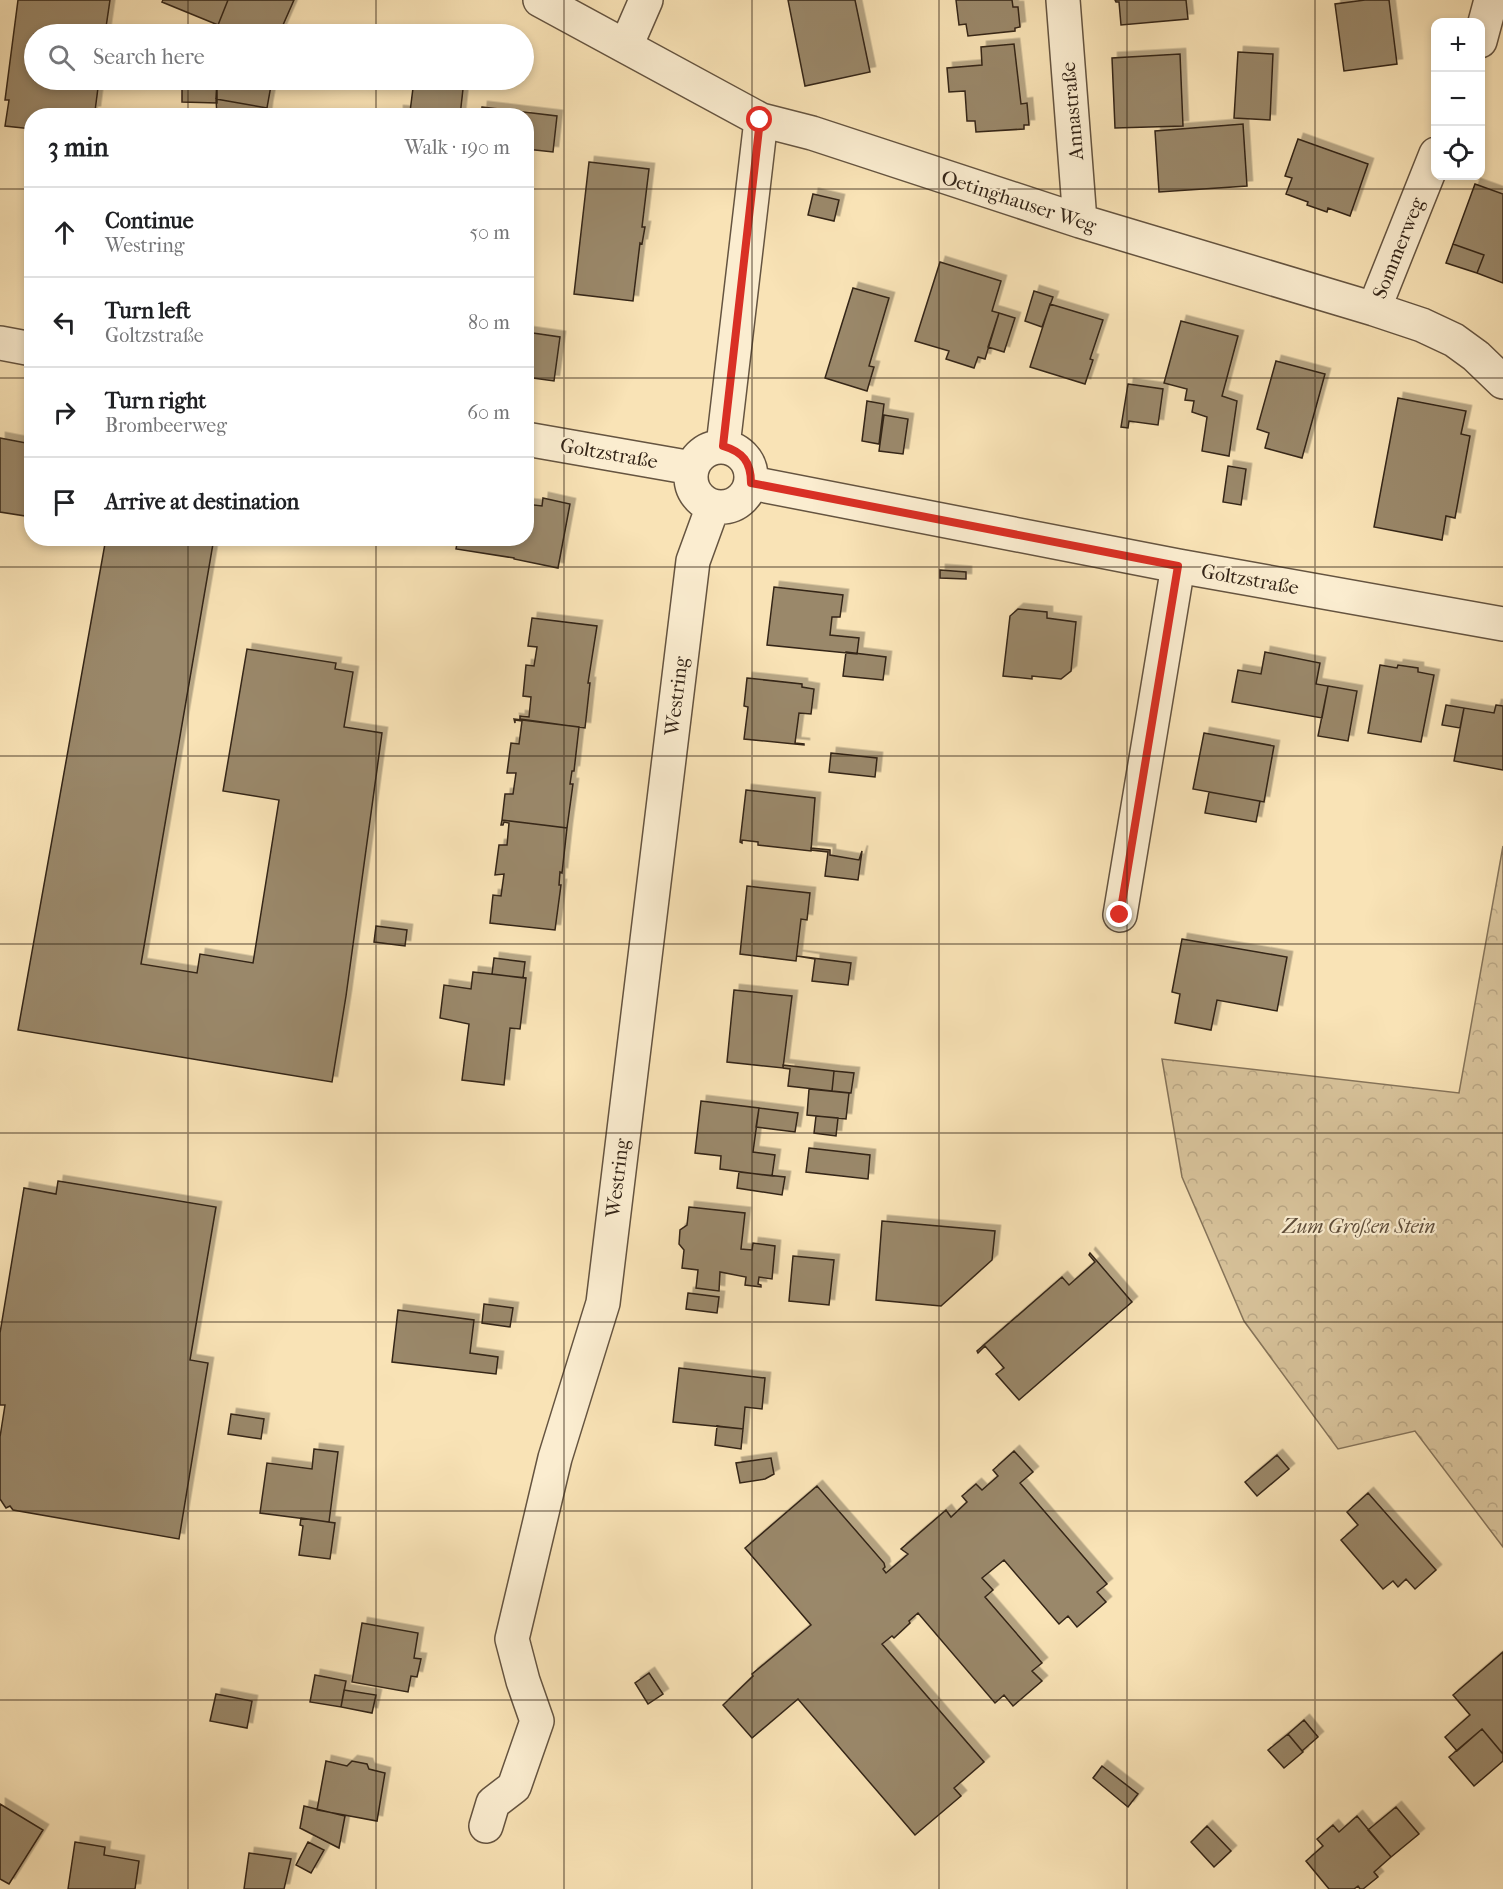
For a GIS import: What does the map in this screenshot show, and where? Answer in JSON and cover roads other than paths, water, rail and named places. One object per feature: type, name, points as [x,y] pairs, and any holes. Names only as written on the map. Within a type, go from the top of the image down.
[{"type":"street","name":"Oetinghauser Weg","points":[[540,0],[760,120],[812,133],[1080,221],[1374,309],[1454,340],[1476,356],[1503,382]]},
{"type":"street","points":[[626,46],[646,0]]},
{"type":"street","name":"Annastraße","points":[[1063,0],[1080,221]]},
{"type":"street","points":[[723,446],[760,120]]},
{"type":"street","name":"Sommerweg","points":[[1374,309],[1431,166]]},
{"type":"street","points":[[0,343],[24,348]]},
{"type":"street","name":"Goltzstraße","points":[[534,440],[692,468]]},
{"type":"street","points":[[723,446],[736,450],[746,458],[751,470],[751,483],[741,500],[723,507],[713,506],[702,500],[695,491],[691,479],[692,468],[699,456],[710,448],[723,446]]},
{"type":"street","name":"Goltzstraße","points":[[751,483],[1178,566],[1503,624]]},
{"type":"street","name":"Westring","points":[[486,1826],[493,1803],[514,1787],[537,1721],[512,1639],[555,1458],[603,1303],[693,561],[713,506]]},
{"type":"street","points":[[1120,915],[1178,566]]},
{"type":"park label","name":"Zum Großen Stein","points":[[1359,1226]]}]
